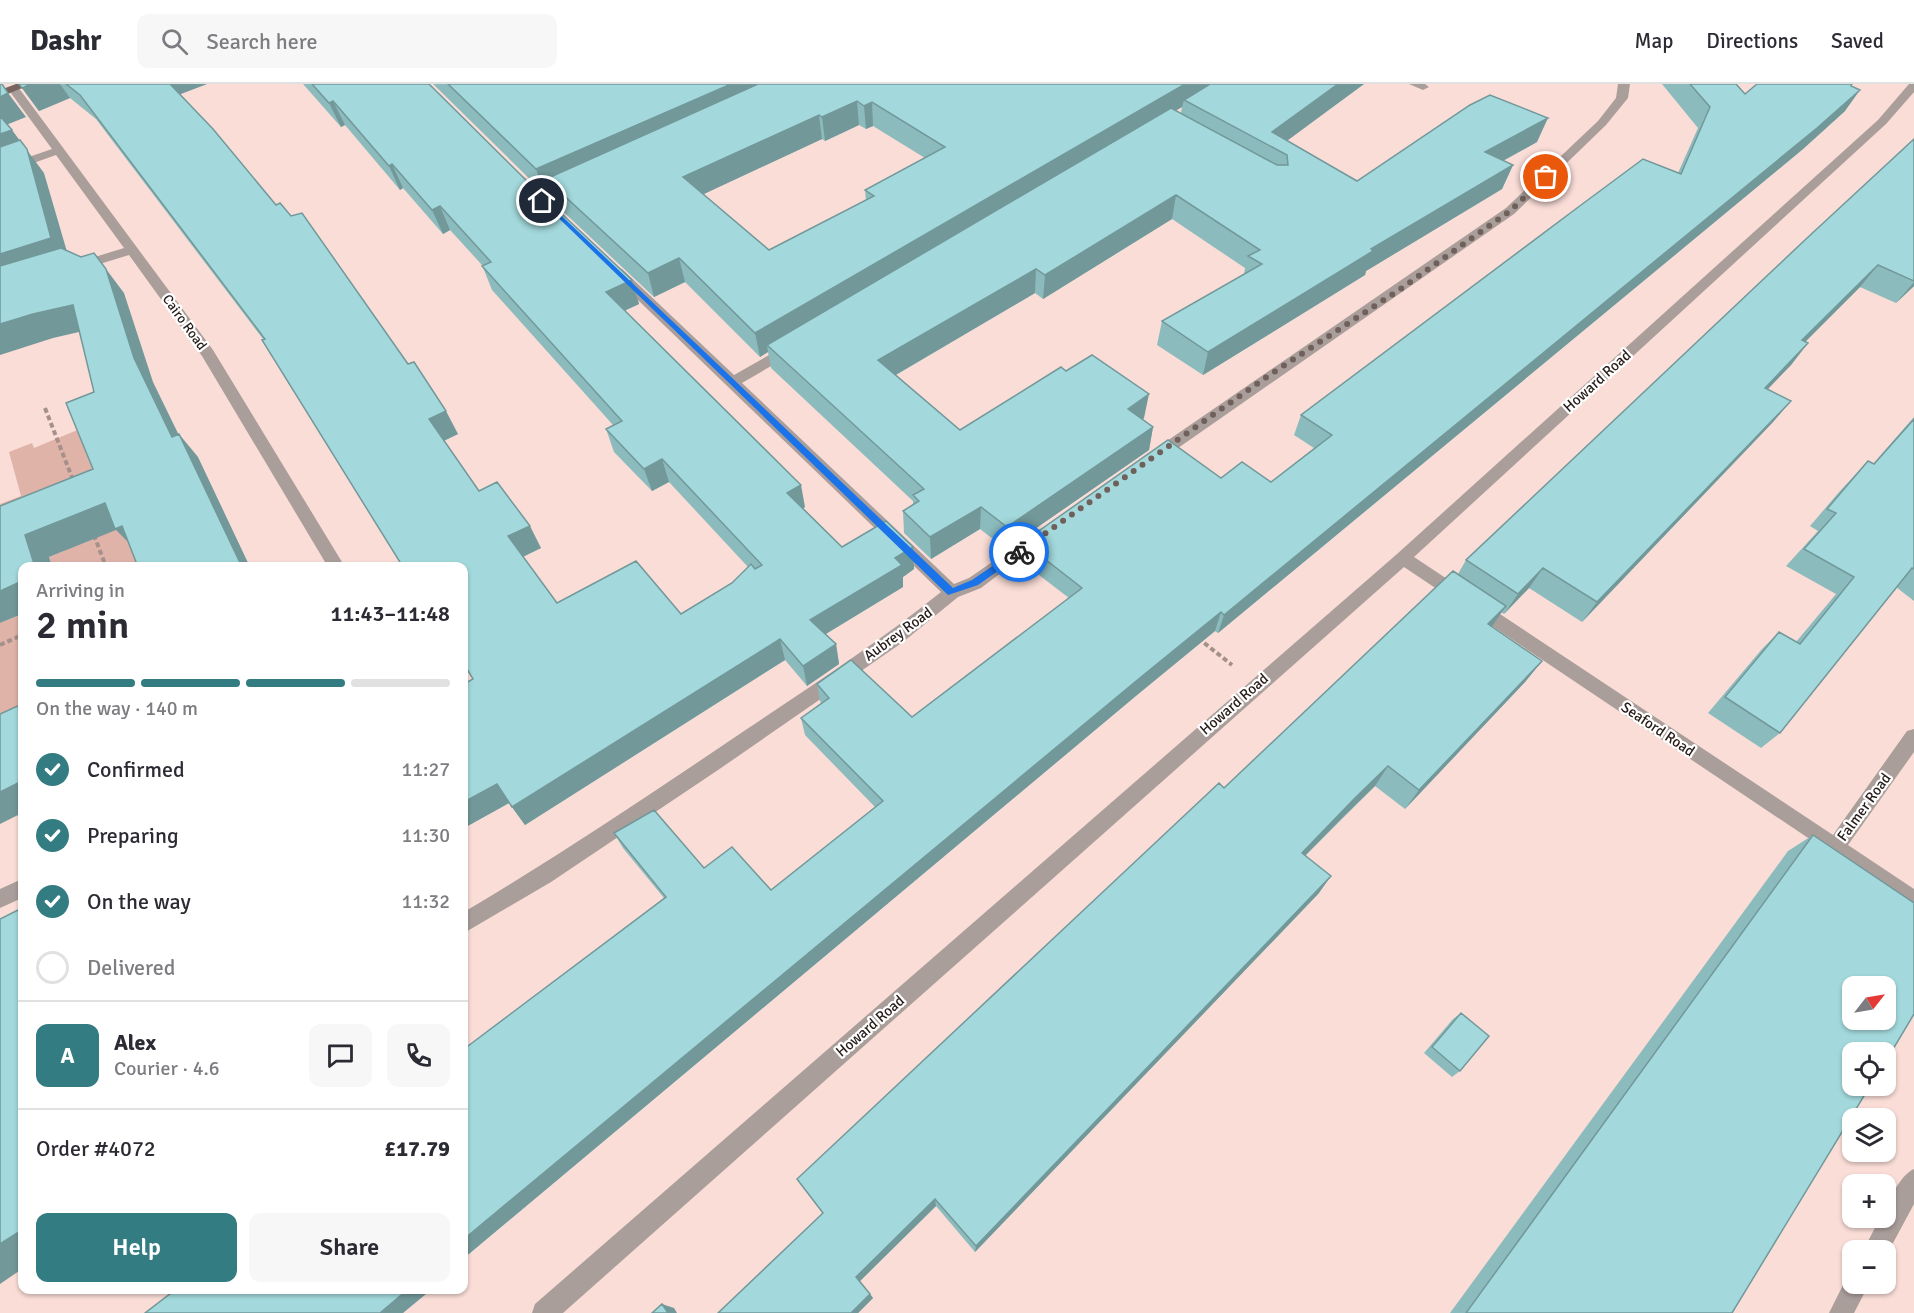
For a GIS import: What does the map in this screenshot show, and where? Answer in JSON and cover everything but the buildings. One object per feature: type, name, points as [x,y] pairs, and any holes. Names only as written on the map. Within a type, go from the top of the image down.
[{"type":"main road","points":[[0,94],[20,86]]},
{"type":"street","points":[[1141,466],[1510,211],[1602,123],[1622,98],[1624,84]]},
{"type":"street","name":"Howard Road","points":[[544,1313],[1402,558],[1882,122],[1914,85]]},
{"type":"street","name":"Cairo Road","points":[[20,86],[60,150],[208,354],[334,562]]},
{"type":"street","points":[[0,171],[60,150]]},
{"type":"street","points":[[66,270],[133,250]]},
{"type":"street","points":[[607,263],[951,592]]},
{"type":"street","points":[[732,383],[804,341]]},
{"type":"street","name":"Aubrey Road","points":[[468,921],[544,875],[714,762],[897,637],[951,592],[975,583],[1057,525]]},
{"type":"street","name":"Seaford Road","points":[[1402,558],[1914,900]]},
{"type":"street","name":"Falmer Road","points":[[1835,847],[1914,737]]},
{"type":"street","points":[[0,899],[18,890]]},
{"type":"street","points":[[1881,1240],[1914,1181]]},
{"type":"street","points":[[1841,1313],[1851,1294]]},
{"type":"path","points":[[45,408],[73,481],[63,484]]},
{"type":"path","points":[[90,524],[104,562]]},
{"type":"path","points":[[0,645],[18,637]]},
{"type":"path","points":[[1196,637],[1257,684]]},
{"type":"shaded area","points":[[87,426],[149,562],[50,562],[49,557],[64,551],[0,538],[0,504],[21,496],[9,452],[32,443],[34,448]]},
{"type":"shaded area","points":[[18,616],[18,737],[0,746],[0,623]]},
{"type":"way so far","points":[[1019,552],[1268,376],[1399,290],[1510,211],[1546,177]]},
{"type":"route","points":[[542,201],[951,592],[975,583],[1019,552]]}]
